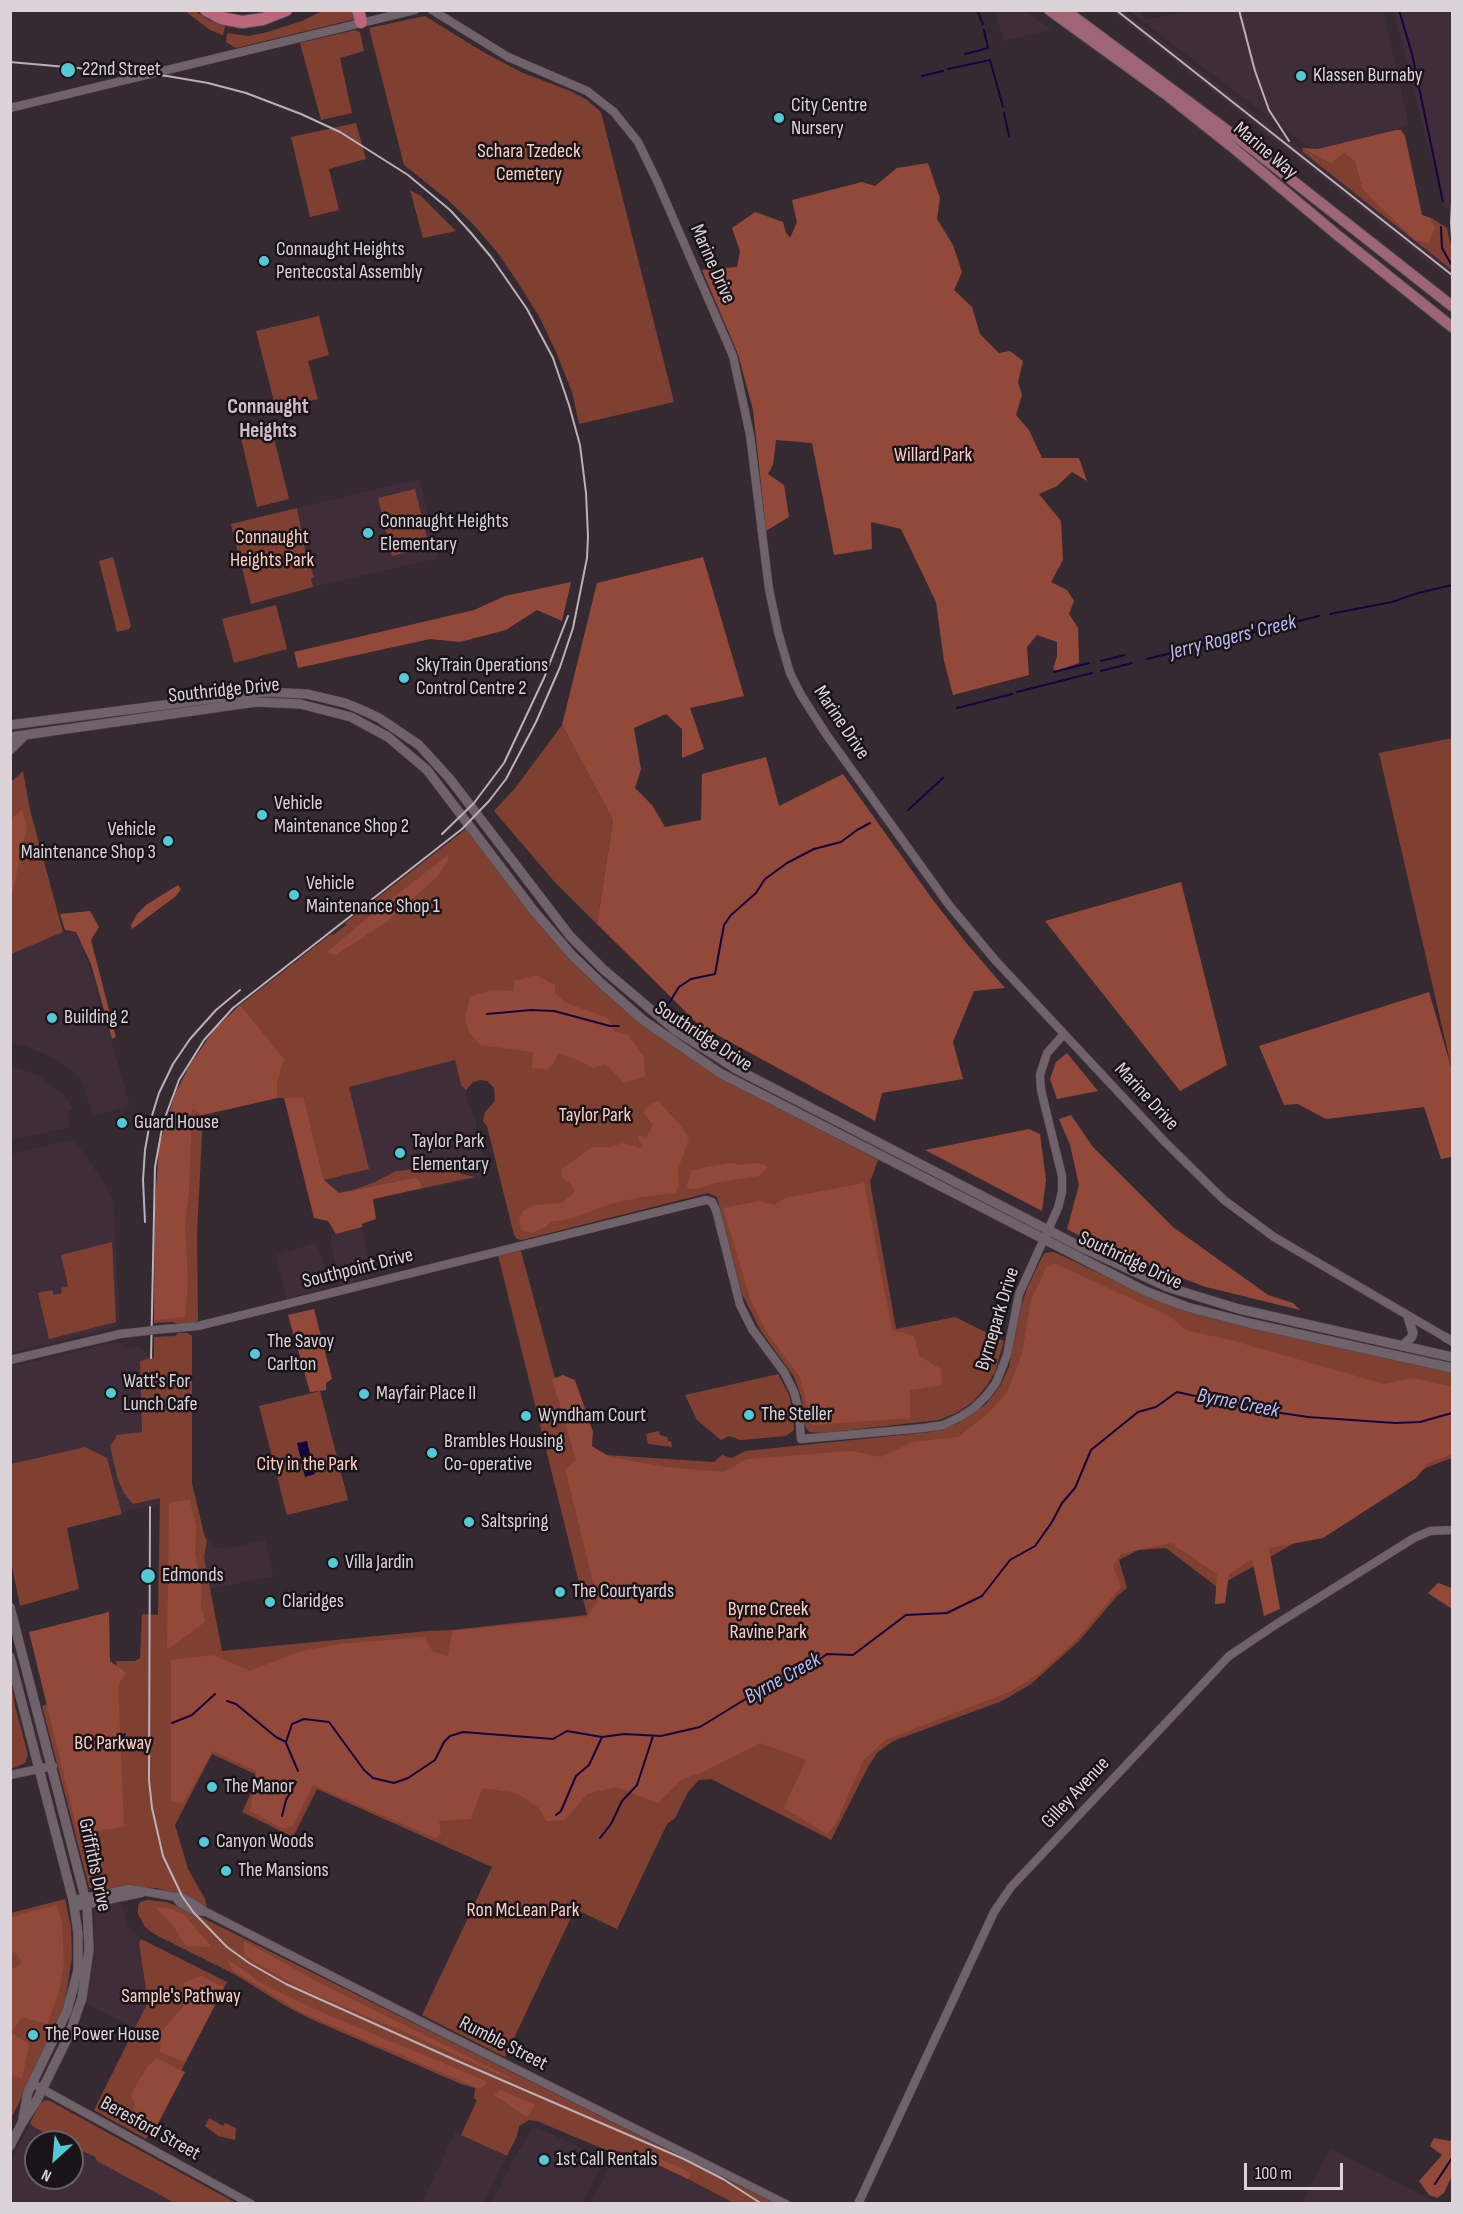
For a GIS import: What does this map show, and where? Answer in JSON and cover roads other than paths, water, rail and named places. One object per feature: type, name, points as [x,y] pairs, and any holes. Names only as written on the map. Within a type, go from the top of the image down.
[{"type":"highway","points":[[206,10],[221,18],[242,22],[263,19],[286,10]]},
{"type":"highway","points":[[224,10],[242,13],[263,10]]},
{"type":"main road","name":"Marine Way","points":[[1049,10],[1231,146],[1452,327]]},
{"type":"main road","name":"Marine Way","points":[[1065,10],[1251,148],[1452,306]]},
{"type":"main road","name":"Southridge Drive","points":[[10,726],[243,693],[286,692],[307,694],[345,703],[380,718],[418,745],[450,779],[570,936],[603,969],[675,1030],[735,1069],[1130,1271],[1167,1287],[1205,1300],[1452,1357]]},
{"type":"main road","name":"Southridge Drive","points":[[10,737],[274,701],[336,711],[380,731],[409,753],[427,770],[550,931],[601,983],[644,1020],[720,1073],[1126,1282],[1187,1306],[1249,1323],[1452,1368]]},
{"type":"main road","points":[[380,731],[397,729]]},
{"type":"main road","points":[[10,750],[26,735]]},
{"type":"main road","points":[[1402,1346],[1413,1333],[1408,1317]]},
{"type":"main road","name":"Griffiths Drive","points":[[10,1607],[53,1766],[86,1901],[89,1950],[82,1998],[69,2036],[43,2089],[10,2146]]},
{"type":"main road","name":"Griffiths Drive","points":[[10,1657],[74,1904],[79,1951],[78,1970],[67,2011],[28,2092],[22,2123]]},
{"type":"street","points":[[10,108],[360,16],[414,10]]},
{"type":"street","name":"Marine Drive","points":[[432,10],[508,57],[587,91],[614,112],[638,142],[733,356],[750,435],[769,589],[790,673],[820,725],[949,905],[996,961],[1210,1188],[1238,1212],[1274,1237],[1449,1339]]},
{"type":"street","name":"Byrnepark Drive","points":[[801,1439],[933,1427],[952,1421],[974,1408],[992,1390],[1004,1367],[1019,1294],[1049,1230],[1062,1192],[1062,1176],[1041,1090],[1040,1075],[1047,1053],[1064,1034]]},
{"type":"street","name":"Southpoint Drive","points":[[10,1360],[120,1334],[198,1326],[694,1202],[710,1201],[716,1210],[740,1305],[752,1329],[784,1372],[794,1392],[801,1439]]},
{"type":"street","name":"Gilley Avenue","points":[[858,2204],[994,1912],[1011,1887],[1229,1656],[1414,1538],[1431,1532],[1452,1530]]},
{"type":"street","points":[[10,1775],[53,1766]]},
{"type":"street","name":"Rumble Street","points":[[74,1904],[130,1897],[143,1893],[182,1898],[511,2067],[786,2204]]},
{"type":"street","name":"Beresford Street","points":[[33,2084],[251,2204]]},
{"type":"waterway","points":[[977,10],[983,24]]},
{"type":"waterway","name":"Jerry Rogers' Creek","points":[[1399,10],[1412,54],[1443,202]]},
{"type":"waterway","points":[[965,54],[988,48],[984,30]]},
{"type":"waterway","points":[[948,69],[990,60],[1003,107]]},
{"type":"waterway","points":[[922,76],[943,71]]},
{"type":"waterway","points":[[1004,113],[1009,136]]},
{"type":"waterway","name":"Jerry Rogers' Creek","points":[[1441,227],[1442,248],[1451,264]]},
{"type":"waterway","name":"Jerry Rogers' Creek","points":[[1330,614],[1392,602],[1452,585]]},
{"type":"waterway","name":"Jerry Rogers' Creek","points":[[1147,659],[1319,616]]},
{"type":"waterway","points":[[1101,661],[1125,655]]},
{"type":"waterway","points":[[1054,672],[1089,663]]},
{"type":"waterway","name":"Jerry Rogers' Creek","points":[[1101,671],[1132,663]]},
{"type":"waterway","name":"Jerry Rogers' Creek","points":[[1017,692],[1092,673]]},
{"type":"waterway","name":"Jerry Rogers' Creek","points":[[957,708],[1012,694]]},
{"type":"waterway","name":"Jerry Rogers' Creek","points":[[908,810],[943,778]]},
{"type":"waterway","name":"Jerry Rogers' Creek","points":[[669,1003],[679,987],[691,979],[715,974],[724,925],[731,915],[756,893],[765,879],[787,863],[814,849],[841,842],[870,823]]},
{"type":"waterway","name":"Jerry Rogers' Creek","points":[[487,1014],[531,1010],[554,1011],[610,1026],[619,1026]]},
{"type":"waterway","name":"Byrne Creek","points":[[227,1701],[236,1704],[276,1737],[286,1742],[292,1724],[304,1719],[329,1722],[364,1770],[373,1778],[394,1783],[408,1778],[435,1760],[444,1742],[450,1736],[463,1732],[553,1739],[567,1731],[602,1737],[624,1734],[661,1736],[700,1727],[775,1681],[790,1680],[827,1654],[853,1655],[906,1615],[947,1613],[982,1596],[1010,1560],[1035,1546],[1062,1503],[1075,1488],[1091,1450],[1138,1412],[1156,1407],[1177,1392],[1254,1409],[1308,1417],[1395,1423],[1420,1422],[1452,1413]]},
{"type":"waterway","name":"Byrne Creek","points":[[172,1723],[192,1715],[215,1694]]},
{"type":"waterway","name":"Byrne Creek","points":[[83,1737],[115,1742],[125,1734]]},
{"type":"waterway","points":[[600,1838],[611,1824],[622,1801],[637,1785],[653,1736]]},
{"type":"waterway","points":[[556,1815],[561,1811],[576,1776],[589,1765],[602,1737]]},
{"type":"waterway","points":[[286,1743],[298,1771]]},
{"type":"waterway","points":[[282,1816],[286,1800],[296,1782]]},
{"type":"waterway","points":[[1435,2184],[1452,2158]]},
{"type":"railway","points":[[1116,10],[1452,275]]},
{"type":"railway","points":[[1239,10],[1255,71],[1269,110],[1289,141]]},
{"type":"railway","points":[[10,62],[167,76],[246,93],[340,132],[408,175],[450,210],[471,233],[491,257],[527,309],[553,358],[569,405],[580,445],[586,493],[587,558],[573,628],[560,667],[536,722],[506,779],[462,829],[233,1008],[204,1040],[179,1080],[163,1123],[155,1167],[151,1358]]},
{"type":"railway","points":[[1452,203],[1452,238]]},
{"type":"railway","points":[[442,834],[474,803],[504,763],[544,678],[568,616]]},
{"type":"railway","points":[[145,1222],[143,1180],[145,1150],[150,1122],[159,1093],[173,1064],[190,1039],[216,1010],[240,990]]},
{"type":"railway","points":[[150,1507],[149,1780],[152,1808],[163,1856],[182,1896],[194,1913],[227,1947],[249,1963],[286,1984],[684,2159],[723,2179],[762,2204]]},
{"type":"place","name":"22nd Street","points":[[68,70]]},
{"type":"place","name":"Klassen Burnaby","points":[[1301,76]]},
{"type":"place","name":"City Centre Nursery","points":[[779,118]]},
{"type":"place","name":"Connaught Heights Pentecostal Assembly","points":[[264,261]]},
{"type":"place","name":"Connaught Heights Elementary","points":[[368,533]]},
{"type":"place","name":"SkyTrain Operations Control Centre 2","points":[[404,678]]},
{"type":"place","name":"Vehicle Maintenance Shop 2","points":[[262,815]]},
{"type":"place","name":"Vehicle Maintenance Shop 3","points":[[168,841]]},
{"type":"place","name":"Vehicle Maintenance Shop 1","points":[[294,895]]},
{"type":"place","name":"Building 2","points":[[52,1018]]},
{"type":"place","name":"Guard House","points":[[122,1123]]},
{"type":"place","name":"Taylor Park Elementary","points":[[400,1153]]},
{"type":"place","name":"The Savoy Carlton","points":[[255,1354]]},
{"type":"place","name":"Watt's For Lunch Cafe","points":[[111,1393]]},
{"type":"place","name":"Mayfair Place II","points":[[364,1394]]},
{"type":"place","name":"The Steller","points":[[749,1415]]},
{"type":"place","name":"Wyndham Court","points":[[526,1416]]},
{"type":"place","name":"Brambles Housing Co-operative","points":[[432,1453]]},
{"type":"place","name":"Saltspring","points":[[469,1522]]},
{"type":"place","name":"Villa Jardin","points":[[333,1563]]},
{"type":"place","name":"Edmonds","points":[[148,1576]]},
{"type":"place","name":"The Courtyards","points":[[560,1592]]},
{"type":"place","name":"Claridges","points":[[270,1602]]},
{"type":"place","name":"The Manor","points":[[212,1787]]},
{"type":"place","name":"Canyon Woods","points":[[204,1842]]},
{"type":"place","name":"The Mansions","points":[[226,1871]]},
{"type":"place","name":"The Power House","points":[[33,2035]]},
{"type":"place","name":"1st Call Rentals","points":[[544,2160]]},
{"type":"district","name":"Connaught Heights","points":[[268,420]]},
{"type":"park label","name":"Schara Tzedeck Cemetery","points":[[529,164]]},
{"type":"park label","name":"Willard Park","points":[[933,456]]},
{"type":"park label","name":"Connaught Heights Park","points":[[272,550]]},
{"type":"park label","name":"Taylor Park","points":[[595,1116]]},
{"type":"park label","name":"City in the Park","points":[[307,1465]]},
{"type":"park label","name":"Byrne Creek Ravine Park","points":[[768,1622]]},
{"type":"park label","name":"BC Parkway","points":[[113,1744]]},
{"type":"park label","name":"Ron McLean Park","points":[[523,1911]]},
{"type":"park label","name":"Sample's Pathway","points":[[181,1997]]}]
